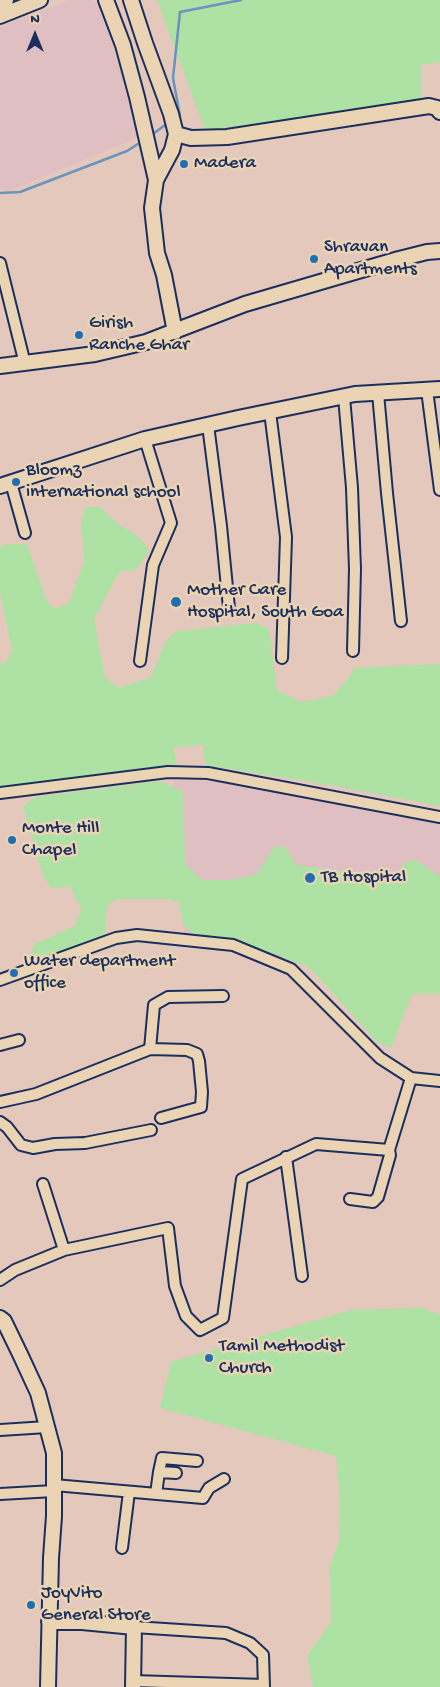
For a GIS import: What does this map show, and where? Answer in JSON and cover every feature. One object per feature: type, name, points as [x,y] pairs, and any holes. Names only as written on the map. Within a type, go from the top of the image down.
[{"type":"street","points":[[0,2],[6,0]]},
{"type":"street","points":[[0,16],[40,0]]},
{"type":"street","points":[[106,0],[123,45],[147,136],[156,180],[152,208],[154,232],[175,332]]},
{"type":"street","points":[[131,0],[174,125],[172,150],[156,180]]},
{"type":"street","points":[[174,125],[191,138],[228,137],[429,106],[438,108],[440,112]]},
{"type":"street","points":[[0,366],[25,364],[120,349],[175,332],[245,304],[398,259],[426,252],[440,251]]},
{"type":"street","points":[[0,263],[25,364]]},
{"type":"street","points":[[25,533],[5,485],[145,439],[355,394],[434,390],[440,490]]},
{"type":"street","points":[[378,393],[401,622]]},
{"type":"street","points":[[344,396],[352,488],[355,569],[353,651]]},
{"type":"street","points":[[270,412],[286,537],[282,658]]},
{"type":"street","points":[[208,425],[229,608]]},
{"type":"street","points":[[140,661],[153,565],[171,523],[145,439]]},
{"type":"street","points":[[0,793],[168,772],[208,773],[440,817]]},
{"type":"street","points":[[0,980],[116,938],[137,935],[233,945],[291,969],[380,1058],[411,1078],[440,1080]]},
{"type":"street","points":[[150,1049],[154,1005],[168,997],[223,996]]},
{"type":"street","points":[[0,1045],[19,1040]]},
{"type":"street","points":[[0,1102],[36,1094],[150,1049],[187,1050],[197,1054],[202,1092],[201,1107],[161,1118]]},
{"type":"street","points":[[350,1199],[373,1202],[378,1197],[390,1155],[389,1150],[411,1078]]},
{"type":"street","points":[[0,1122],[7,1127],[21,1145],[33,1148],[55,1144],[85,1143],[151,1130]]},
{"type":"street","points":[[0,1280],[15,1270],[64,1250],[168,1228],[175,1286],[186,1316],[200,1330],[224,1318],[242,1179],[316,1144],[389,1150]]},
{"type":"street","points":[[286,1157],[302,1276]]},
{"type":"street","points":[[43,1184],[64,1250]]},
{"type":"street","points":[[0,1318],[4,1321],[38,1393],[54,1454],[48,1622],[48,1687]]},
{"type":"street","points":[[0,1430],[47,1427]]},
{"type":"street","points":[[156,1494],[162,1458],[197,1461]]},
{"type":"street","points":[[159,1472],[176,1473]]},
{"type":"street","points":[[0,1494],[54,1488],[203,1498],[209,1488],[224,1479]]},
{"type":"street","points":[[122,1548],[129,1492]]},
{"type":"street","points":[[48,1622],[82,1622],[226,1633],[250,1642],[263,1655],[264,1686],[133,1684],[134,1627]]},
{"type":"shaded area","points":[[71,0],[93,0],[96,3],[107,28],[141,136],[9,191],[0,189],[0,27]]},
{"type":"shaded area","name":"TB Hospital","points":[[173,779],[219,782],[440,821],[440,979],[307,951],[184,934]]},
{"type":"green space","points":[[157,0],[440,0],[440,62],[421,65],[422,102],[205,130]]},
{"type":"green space","points":[[86,507],[101,507],[117,523],[140,538],[149,551],[137,569],[119,572],[94,619],[105,677],[119,688],[151,677],[165,643],[175,631],[257,623],[269,629],[277,690],[301,702],[333,696],[354,668],[440,664],[440,806],[319,783],[205,765],[203,745],[173,747],[177,765],[0,787],[0,663],[6,662],[12,651],[0,593],[0,547],[9,544],[27,544],[46,599],[53,609],[69,603],[84,561],[81,520]]},
{"type":"green space","points":[[160,781],[183,791],[185,864],[202,880],[231,880],[257,874],[274,847],[285,846],[296,865],[375,875],[401,873],[403,863],[416,860],[440,877],[440,994],[412,994],[391,1048],[377,1042],[309,967],[237,940],[191,933],[183,924],[179,902],[168,899],[116,899],[107,906],[105,936],[36,962],[29,954],[35,944],[75,926],[81,909],[70,887],[51,888],[43,876],[23,807],[35,797]]},
{"type":"green space","points":[[422,1308],[440,1315],[440,1687],[313,1687],[307,1656],[331,1622],[330,1566],[339,1540],[340,1501],[336,1456],[160,1408],[171,1362],[351,1310]]},
{"type":"waterway","points":[[177,118],[180,116],[173,78],[180,12],[241,0]]},
{"type":"waterway","points":[[150,136],[168,123]]},
{"type":"waterway","points":[[0,193],[20,192],[127,151],[141,142]]},
{"type":"place","name":"Madera","points":[[184,164]]},
{"type":"place","name":"Shravan Apartments","points":[[314,259]]},
{"type":"place","name":"Girish Ranche Ghar","points":[[79,335]]},
{"type":"place","name":"Bloomz international school","points":[[16,482]]},
{"type":"place","name":"Mother Care Hospital, South Goa","points":[[176,602]]},
{"type":"place","name":"Monte Hill Chapel","points":[[12,840]]},
{"type":"place","name":"TB Hospital","points":[[310,878]]},
{"type":"place","name":"Water department office","points":[[14,973]]},
{"type":"place","name":"Tamil Methodist Church","points":[[209,1358]]},
{"type":"place","name":"JoyVito General Store","points":[[31,1605]]}]
